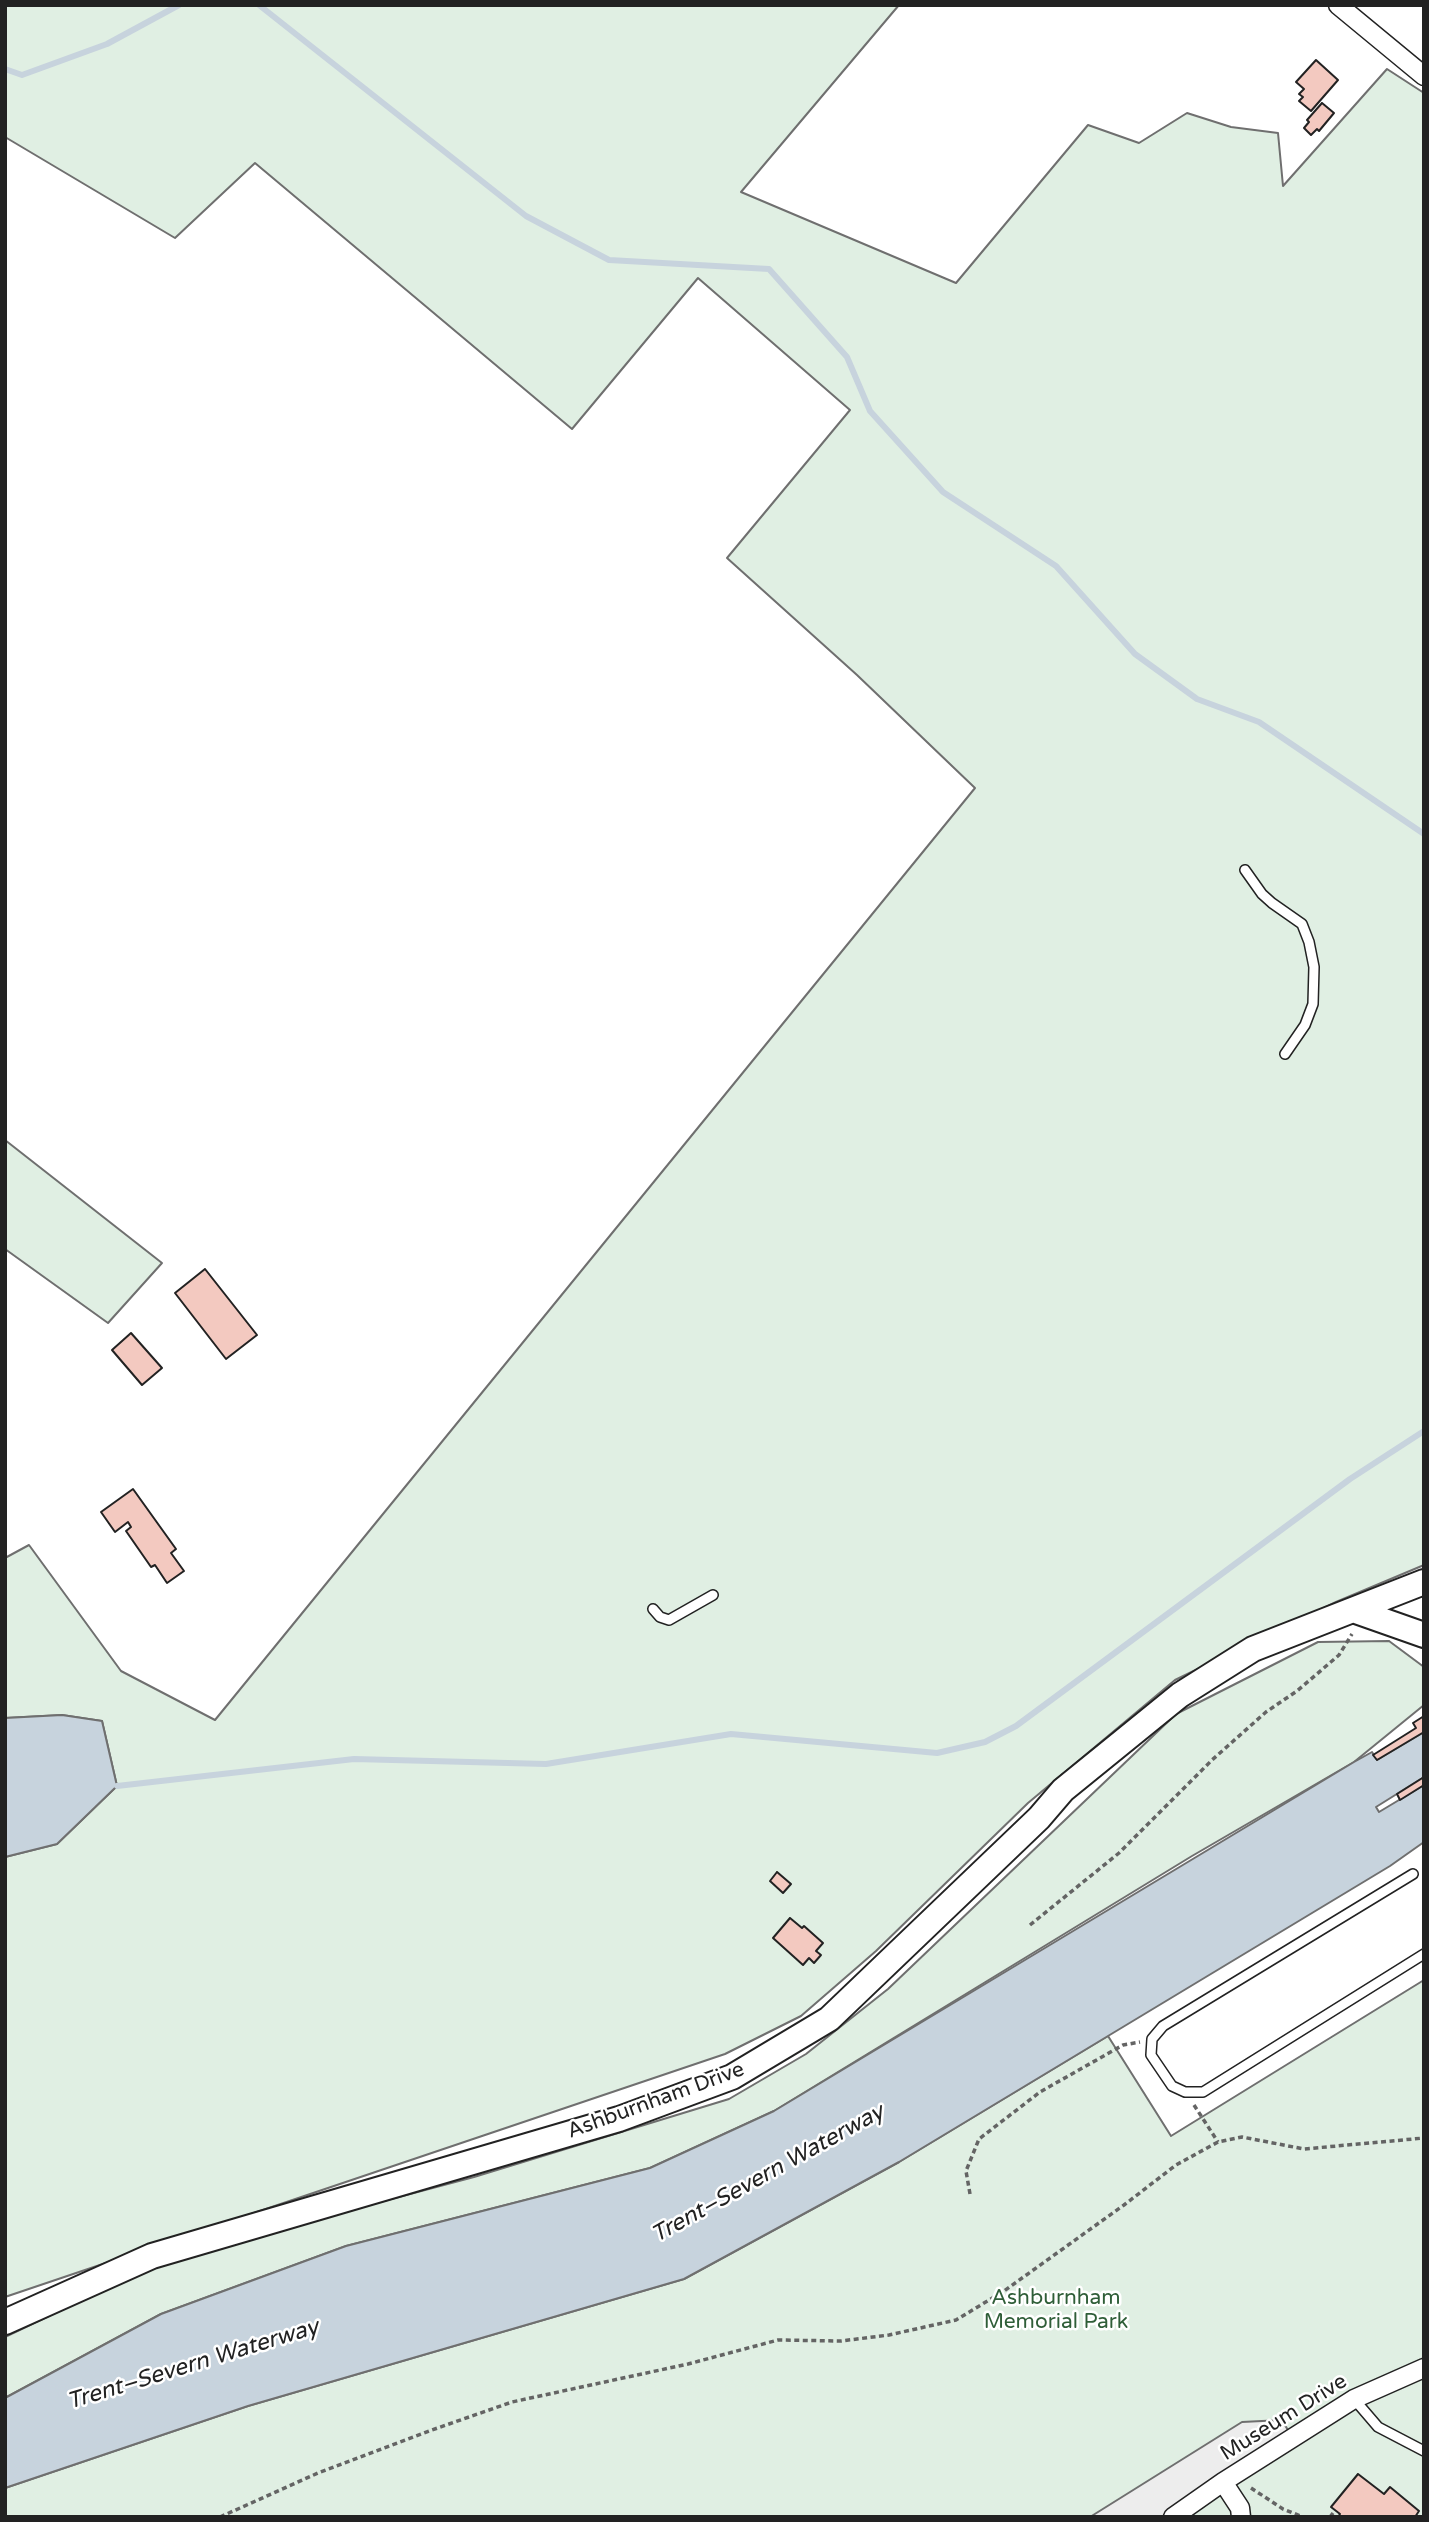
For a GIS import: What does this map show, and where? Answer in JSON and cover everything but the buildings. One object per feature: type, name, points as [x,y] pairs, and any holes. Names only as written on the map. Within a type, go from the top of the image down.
[{"type":"street","points":[[1338,5],[1424,76]]},
{"type":"street","name":"Ashburnham Drive","points":[[5,2322],[152,2256],[619,2119],[732,2077],[829,2019],[1039,1818],[1063,1790],[1181,1695],[1253,1649],[1358,1612],[1424,1583]]},
{"type":"street","points":[[1358,1612],[1424,1635]]},
{"type":"street","name":"Museum Drive","points":[[1173,2517],[1354,2399],[1424,2368]]},
{"type":"street","points":[[1231,2477],[1241,2517]]},
{"type":"lane","points":[[1245,870],[1262,894],[1303,924],[1309,942],[1314,967],[1313,1004],[1306,1026],[1285,1054]]},
{"type":"lane","points":[[653,1609],[660,1617],[668,1620],[713,1595]]},
{"type":"lane","points":[[1413,1874],[1163,2026],[1152,2039],[1152,2055],[1172,2086],[1185,2092],[1203,2092],[1424,1954]]},
{"type":"lane","points":[[1354,2399],[1378,2427],[1424,2451]]},
{"type":"path","points":[[1030,1925],[1119,1853],[1212,1760],[1265,1712],[1297,1691],[1339,1655],[1358,1612]]},
{"type":"path","points":[[970,2194],[966,2171],[978,2139],[1040,2092],[1099,2058],[1123,2045],[1152,2039]]},
{"type":"path","points":[[1185,2092],[1218,2142]]},
{"type":"path","points":[[220,2517],[318,2473],[512,2402],[688,2364],[778,2340],[841,2341],[889,2335],[956,2320],[1004,2291],[1176,2165],[1218,2142],[1242,2137],[1304,2149],[1424,2138]]},
{"type":"path","points":[[1231,2477],[1283,2510],[1303,2517]]},
{"type":"green space","points":[[5,5],[899,5],[741,192],[956,283],[1088,125],[1139,143],[1187,113],[1231,127],[1278,133],[1283,186],[1387,69],[1424,93],[1424,1565],[1336,1602],[1175,1680],[1028,1803],[876,1951],[801,2016],[725,2054],[5,2297],[5,1857],[57,1844],[117,1786],[102,1721],[62,1715],[5,1718],[5,1558],[29,1545],[121,1671],[215,1720],[975,788],[857,675],[727,558],[850,410],[698,278],[572,429],[255,163],[175,238],[5,137]]},
{"type":"green space","points":[[5,1140],[162,1263],[108,1323],[5,1249]]},
{"type":"green space","points":[[1389,1641],[1424,1667],[1424,1705],[1354,1762],[1192,1856],[774,2111],[650,2168],[346,2246],[161,2314],[5,2398],[5,2337],[145,2270],[237,2240],[474,2177],[729,2099],[806,2054],[888,1989],[1176,1714],[1318,1642]]},
{"type":"green space","name":"Ashburnham Memorial Park","points":[[1424,1980],[1424,2517],[5,2517],[5,2488],[248,2406],[684,2279],[899,2162],[1108,2036],[1171,2136]]},
{"type":"shaded area","points":[[1282,2420],[1289,2432],[1239,2473],[1163,2517],[1090,2517],[1242,2422]]},
{"type":"water","points":[[62,1715],[102,1721],[117,1786],[57,1844],[5,1857],[5,1718]]},
{"type":"water","name":"Trent–Severn Waterway","points":[[1424,1732],[1424,1777],[1376,1807],[1379,1812],[1424,1785],[1424,1842],[1390,1866],[899,2162],[684,2279],[248,2406],[5,2488],[5,2398],[161,2314],[346,2246],[650,2168],[774,2111],[1354,1762],[1372,1752],[1377,1760]]},
{"type":"waterway","points":[[5,69],[22,75],[107,44],[179,5]]},
{"type":"waterway","points":[[259,5],[526,216],[609,260],[769,269],[847,357],[870,411],[943,492],[1056,566],[1135,654],[1197,699],[1259,722],[1424,834]]},
{"type":"waterway","points":[[117,1786],[354,1759],[546,1764],[731,1734],[937,1753],[985,1742],[1016,1726],[1350,1479],[1424,1431]]}]
